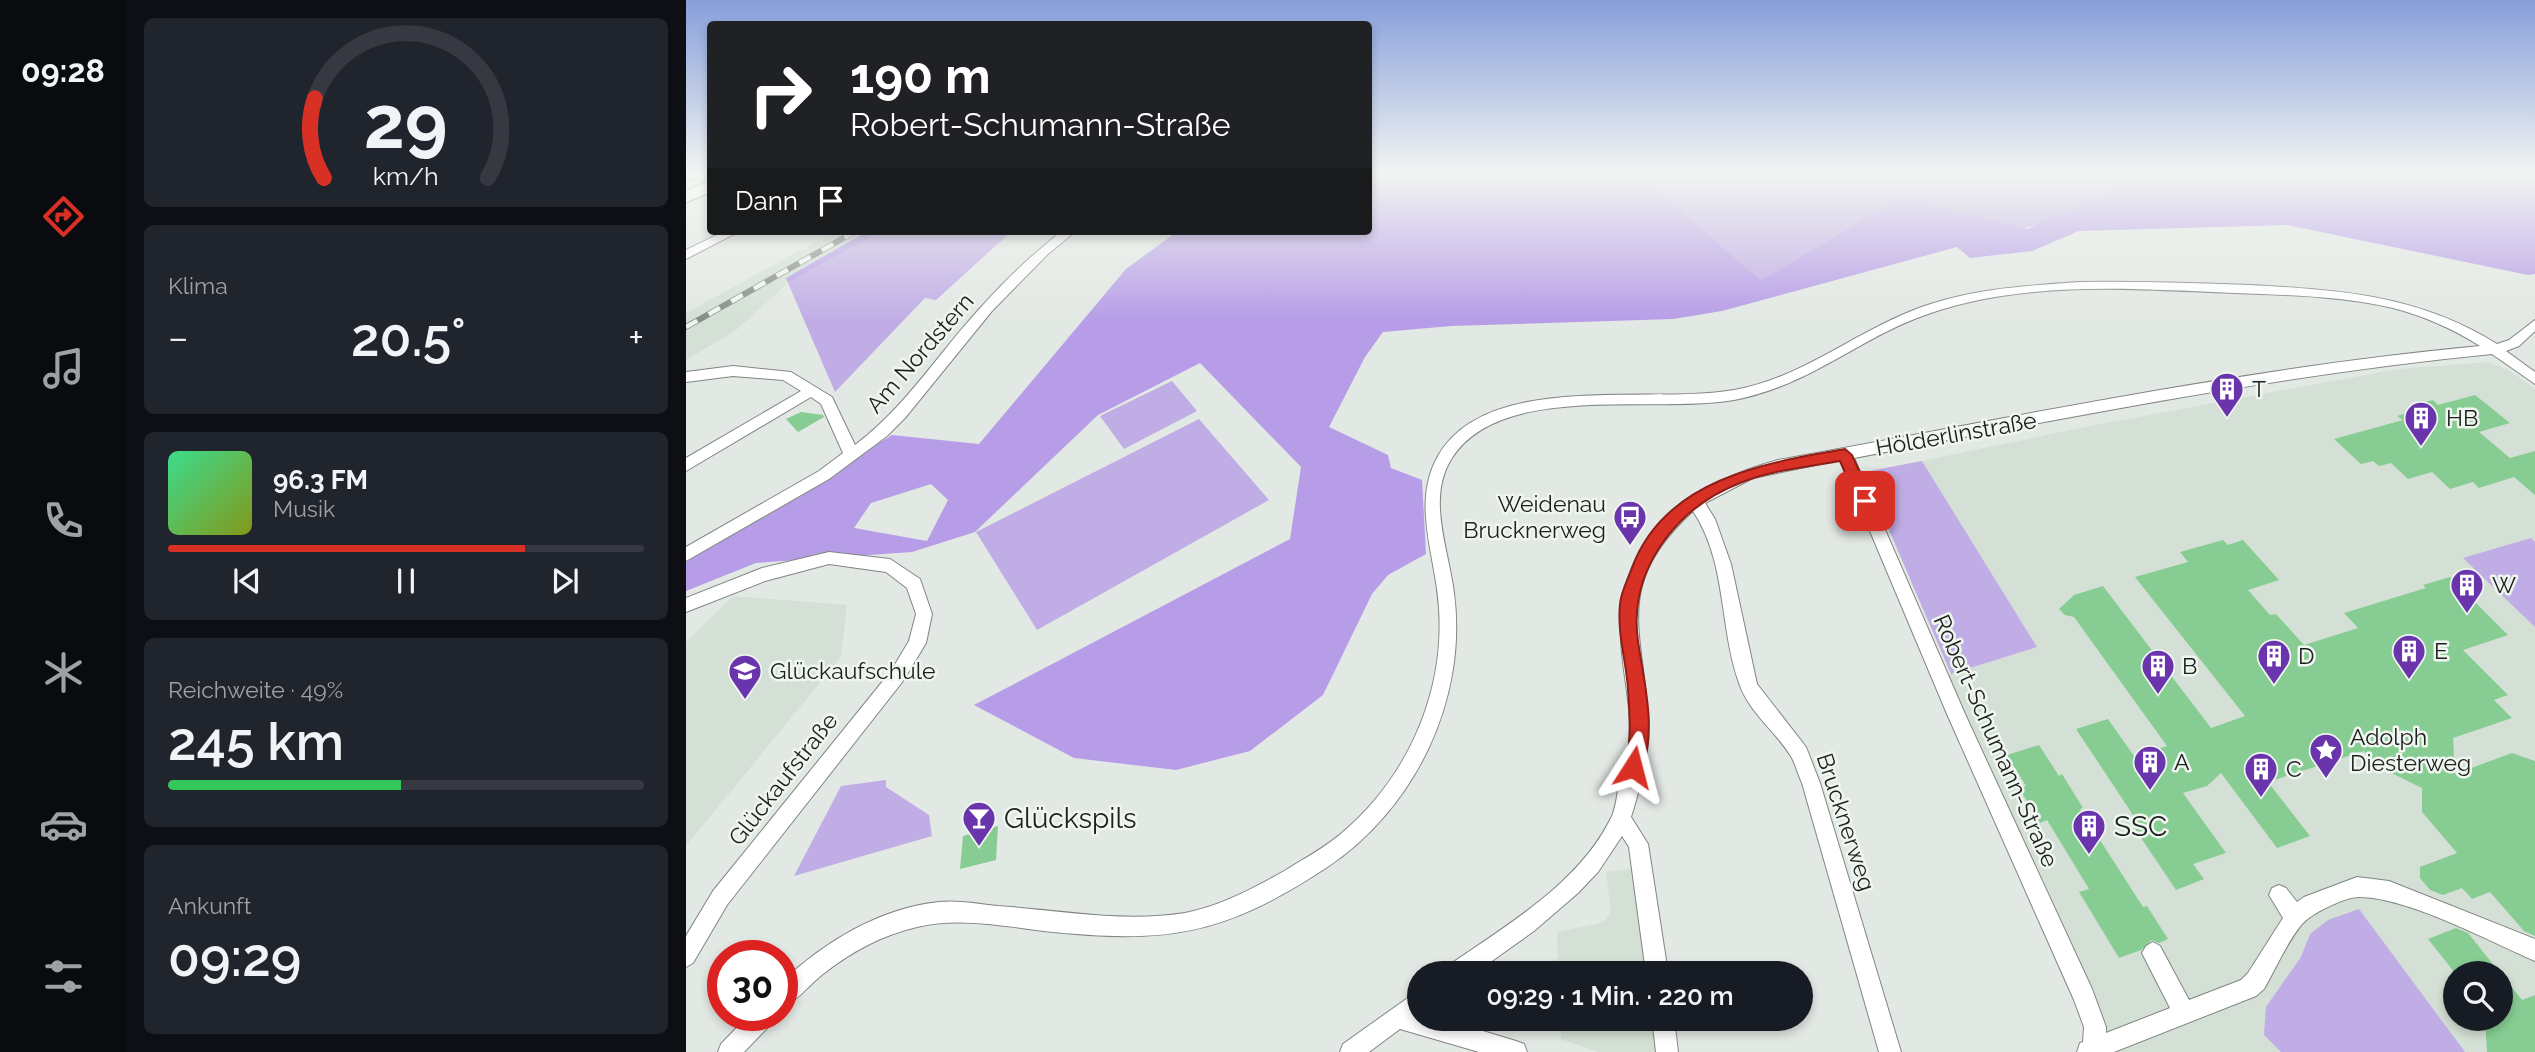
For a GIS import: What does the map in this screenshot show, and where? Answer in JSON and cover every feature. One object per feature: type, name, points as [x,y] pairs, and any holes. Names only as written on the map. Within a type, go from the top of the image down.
[{"type":"street","points":[[686,256],[726,235]]},
{"type":"street","name":"Am Nordstern","points":[[686,555],[824,475],[882,432],[901,414],[987,308],[1044,251],[1065,235]]},
{"type":"street","points":[[798,981],[845,944],[886,925],[937,912],[1108,927],[1180,924],[1225,914],[1304,870],[1354,836],[1405,774],[1429,730],[1442,685],[1448,645],[1446,586],[1432,510],[1435,477],[1442,461],[1459,439],[1485,421],[1507,412],[1532,404],[1559,402],[1690,401],[1728,396],[1794,378],[1875,332],[1924,311],[2000,294],[2080,288],[2165,286],[2360,298],[2407,307],[2448,321],[2497,349],[2535,379]]},
{"type":"street","points":[[2497,349],[2514,343],[2535,324]]},
{"type":"street","name":"Hölderlinstraße","points":[[1473,961],[1556,900],[1595,860],[1621,818],[1639,742],[1628,601],[1647,551],[1666,525],[1695,501],[1734,479],[1779,466],[2250,379],[2382,359],[2497,349]]},
{"type":"street","points":[[686,377],[733,371],[786,374],[827,401],[851,453]]},
{"type":"street","points":[[686,465],[811,391]]},
{"type":"street","name":"Robert-Schumann-Straße","points":[[1845,455],[1956,714],[2084,997],[2095,1027],[2090,1050]]},
{"type":"street","name":"Brucknerweg","points":[[1695,501],[1707,516],[1716,535],[1740,657],[1750,688],[1800,754],[1811,783],[1890,1052]]},
{"type":"street","name":"Glückaufstraße","points":[[686,605],[762,575],[830,558],[890,566],[914,584],[924,614],[917,643],[897,676],[720,898],[686,956]]},
{"type":"street","points":[[1621,818],[1638,844],[1655,961]]},
{"type":"street","points":[[2090,1050],[2248,988],[2256,981],[2295,917],[2311,904],[2357,887],[2414,899],[2535,950]]},
{"type":"street","points":[[2279,895],[2295,917]]},
{"type":"street","points":[[2154,953],[2184,1013]]},
{"type":"street","points":[[1351,1052],[1407,1010]]},
{"type":"street","points":[[1398,1017],[1516,1052]]},
{"type":"street","points":[[729,1052],[749,1031]]},
{"type":"street","points":[[1665,1031],[1667,1052]]},
{"type":"shaded area","points":[[1372,223],[1695,223],[1761,281],[1858,223],[2004,223],[2027,229],[2041,223],[2535,223],[2535,274],[2528,275],[2287,225],[2079,231],[2032,251],[1970,258],[1957,247],[1722,311],[1673,319],[1451,326],[1383,332],[1365,357],[1329,427],[1388,455],[1391,468],[1422,480],[1426,554],[1388,575],[1372,594],[1323,695],[1250,751],[1176,770],[1074,758],[974,705],[1290,539],[1301,467],[1200,363],[1098,415],[975,532],[912,552],[756,563],[686,591],[686,562],[892,435],[979,444],[1126,269],[1173,235],[1372,235]],"holes":[[[931,484],[948,500],[927,541],[854,528],[871,503]]]},
{"type":"shaded area","points":[[1637,223],[2043,223],[1735,307]]},
{"type":"shaded area","points":[[828,235],[861,235],[786,278],[788,283],[736,330],[686,360],[686,313]]},
{"type":"shaded area","points":[[861,235],[875,235],[788,283],[786,278]]},
{"type":"shaded area","points":[[875,235],[1008,235],[936,300],[925,298],[835,392],[788,283]]},
{"type":"shaded area","points":[[2488,362],[2509,370],[2535,389],[2535,1052],[2108,1052],[1947,675],[2037,647],[1922,461],[2095,425],[2398,369]]},
{"type":"shaded area","points":[[1172,381],[1197,411],[1124,449],[1100,416]]},
{"type":"shaded area","points":[[1199,419],[1269,500],[1037,630],[976,532]]},
{"type":"shaded area","points":[[1922,461],[2037,647],[1951,674],[1864,472]]},
{"type":"shaded area","points":[[2531,538],[2535,542],[2535,627],[2463,558]]},
{"type":"shaded area","name":"Glückaufschule","points":[[733,596],[847,605],[841,657],[686,846],[686,642]]},
{"type":"shaded area","points":[[886,780],[886,787],[929,815],[932,836],[794,876],[841,786]]},
{"type":"shaded area","points":[[1635,868],[1646,961],[1558,961],[1557,932],[1602,923],[1611,913],[1606,872]]},
{"type":"shaded area","points":[[2359,909],[2443,1022],[2443,1031],[2449,1031],[2465,1052],[2281,1052],[2264,1035],[2266,1007],[2301,957],[2310,934],[2328,920]]},
{"type":"shaded area","points":[[1561,1031],[1654,1031],[1657,1052],[1598,1052],[1561,1039]]},
{"type":"building","name":"HB","points":[[2475,395],[2510,423],[2479,432],[2510,458],[2535,451],[2535,495],[2514,477],[2479,488],[2473,482],[2450,489],[2432,472],[2408,479],[2391,463],[2379,466],[2373,461],[2361,464],[2334,439],[2403,420],[2397,416],[2418,410],[2412,405],[2433,400],[2438,405]]},
{"type":"building","points":[[801,412],[824,417],[798,432],[786,419]]},
{"type":"building","points":[[2223,540],[2228,545],[2243,540],[2279,580],[2248,590],[2270,615],[2276,614],[2304,645],[2358,628],[2344,613],[2426,588],[2423,585],[2450,577],[2508,635],[2463,650],[2508,695],[2494,700],[2512,718],[2453,738],[2455,774],[2512,753],[2535,761],[2535,936],[2524,931],[2490,892],[2472,899],[2462,888],[2443,895],[2430,890],[2420,878],[2420,867],[2457,853],[2422,812],[2422,788],[2377,766],[2364,751],[2268,782],[2310,836],[2277,848],[2221,773],[2207,786],[2183,793],[2226,853],[2193,864],[2204,879],[2176,890],[2135,829],[2141,827],[2076,729],[2108,719],[2134,756],[2167,746],[2074,617],[2065,615],[2059,609],[2074,595],[2103,586],[2211,728],[2245,716],[2135,577],[2188,562],[2180,552]]},
{"type":"building","name":"SSC","points":[[2039,745],[2059,776],[2062,774],[2083,808],[2080,809],[2143,907],[2147,906],[2168,939],[2159,943],[2152,940],[2141,950],[2119,958],[2079,892],[2089,889],[2047,820],[2040,823],[2019,788],[2026,786],[2007,755]]},
{"type":"building","name":"Glückspils","points":[[998,826],[996,860],[960,869],[963,836]]},
{"type":"building","points":[[2456,928],[2468,933],[2490,961],[2445,961],[2428,939]]},
{"type":"building","points":[[2513,989],[2522,1000],[2535,995],[2535,1052],[2487,1052],[2486,1031],[2513,1031]]},
{"type":"railway","points":[[686,327],[849,235]]},
{"type":"place","name":"T","points":[[2227,419]]},
{"type":"place","name":"HB","points":[[2421,448]]},
{"type":"place","name":"Weidenau Brucknerweg","points":[[1630,547]]},
{"type":"place","name":"W","points":[[2467,615]]},
{"type":"place","name":"E","points":[[2409,681]]},
{"type":"place","name":"D","points":[[2274,686]]},
{"type":"place","name":"B","points":[[2158,696]]},
{"type":"place","name":"Glückaufschule","points":[[745,701]]},
{"type":"place","name":"Adolph Diesterweg","points":[[2326,780]]},
{"type":"place","name":"A","points":[[2150,792]]},
{"type":"place","name":"C","points":[[2261,799]]},
{"type":"place","name":"Glückspils","points":[[979,848]]},
{"type":"place","name":"SSC","points":[[2089,856]]},
{"type":"route","points":[[1633,767],[1639,742],[1628,601],[1647,551],[1666,525],[1695,501],[1734,479],[1779,466],[1845,455],[1865,501]]}]
